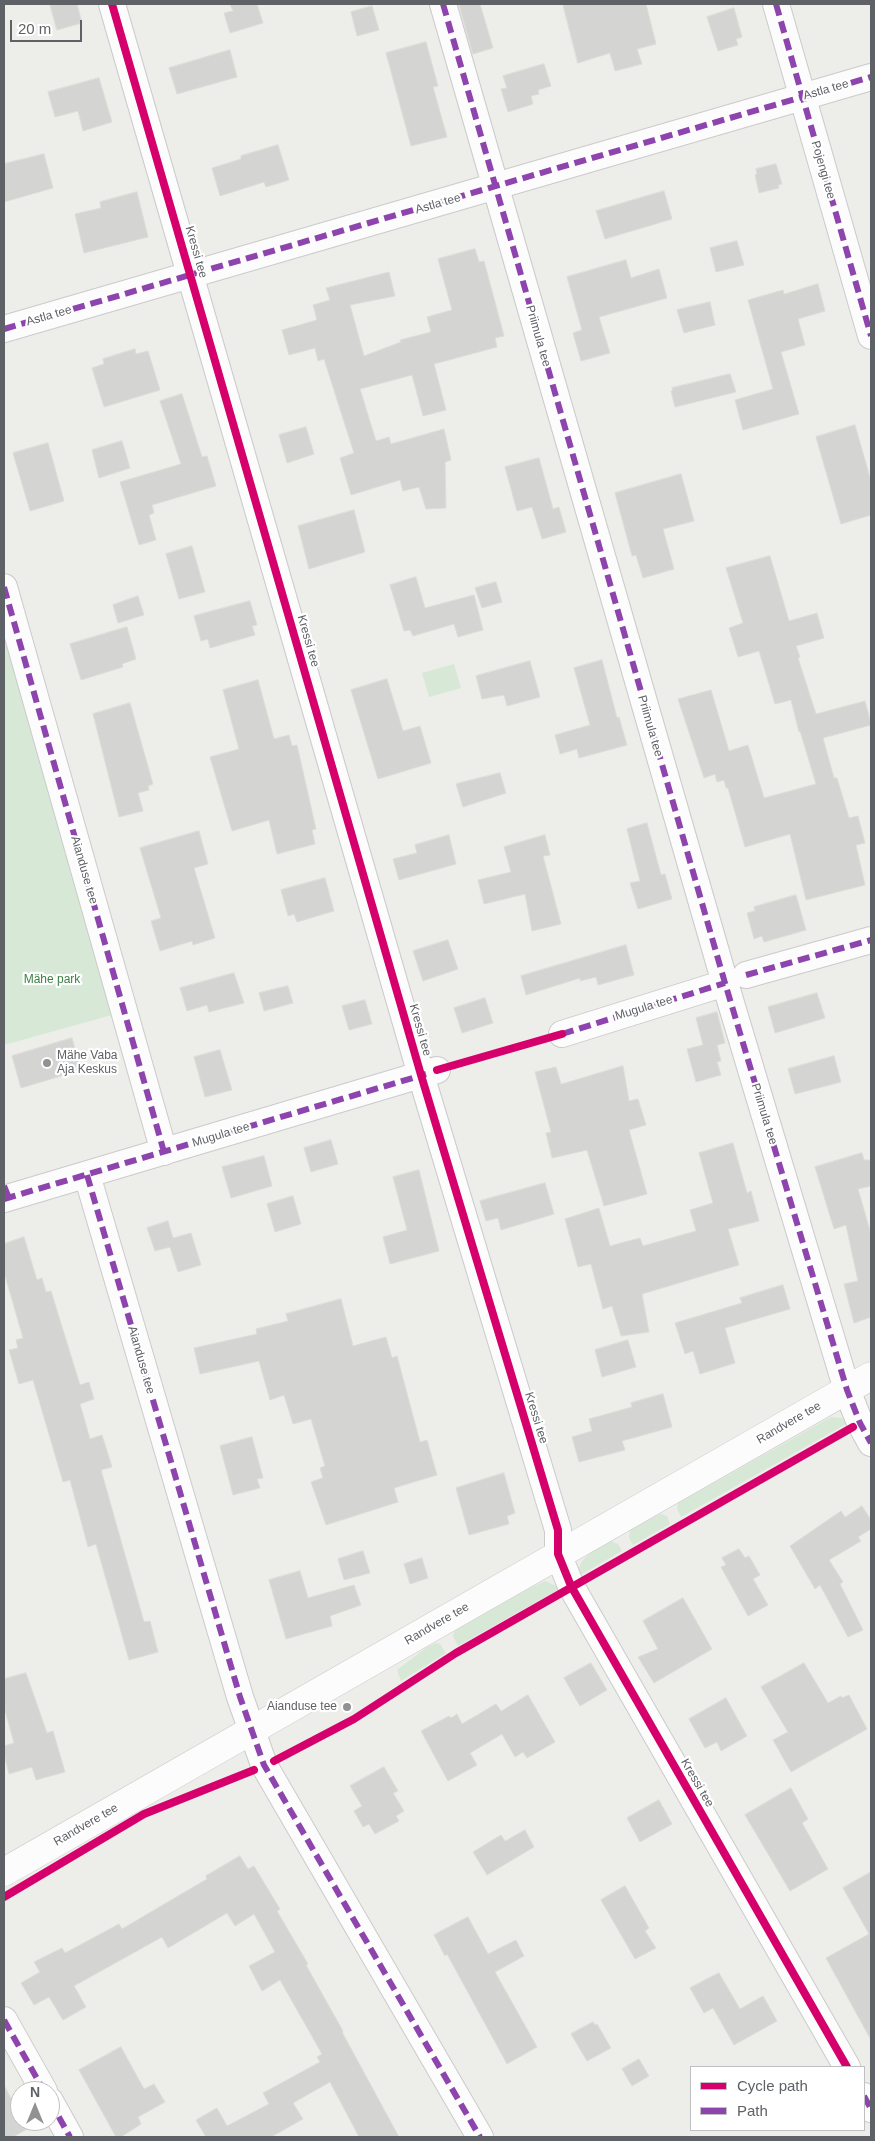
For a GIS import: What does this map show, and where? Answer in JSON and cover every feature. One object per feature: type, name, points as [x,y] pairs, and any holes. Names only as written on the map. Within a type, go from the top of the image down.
[{"type":"main road","name":"Randvere tee","points":[[4,1872],[871,1376]]},
{"type":"street","name":"Kressi tee","points":[[112,4],[429,1073],[558,1530],[558,1554],[571,1586],[846,2066]]},
{"type":"street","name":"Priimula tee","points":[[443,4],[494,187],[736,979],[847,1390],[860,1423],[871,1442]]},
{"type":"street","name":"Pojengi tee","points":[[776,4],[871,336]]},
{"type":"street","name":"Astla tee","points":[[4,329],[871,77]]},
{"type":"street","name":"Aianduse tee","points":[[4,587],[164,1152]]},
{"type":"street","name":"Mugula tee","points":[[562,1034],[736,979],[871,940]]},
{"type":"street","name":"Mugula tee","points":[[5,1194],[87,1175],[429,1073]]},
{"type":"street","name":"Aianduse tee","points":[[87,1175],[251,1732],[264,1766],[480,2137]]},
{"type":"street","points":[[4,2020],[38,2081]]},
{"type":"street","points":[[865,2098],[871,2109]]},
{"type":"street","points":[[60,2119],[70,2137]]},
{"type":"green space","name":"Mähe park","points":[[4,636],[112,1015],[4,1045]]},
{"type":"green space","points":[[454,664],[461,688],[429,697],[422,673]]},
{"type":"green space","points":[[831,1417],[842,1418],[848,1423],[681,1517],[677,1509],[678,1503]]},
{"type":"green space","points":[[660,1514],[667,1516],[670,1524],[633,1545],[629,1538],[630,1529]]},
{"type":"green space","points":[[610,1541],[618,1544],[622,1551],[577,1577],[580,1564],[584,1559]]},
{"type":"green space","points":[[545,1581],[561,1588],[458,1646],[453,1636],[455,1630]]},
{"type":"green space","points":[[436,1643],[440,1644],[446,1653],[401,1681],[397,1670],[427,1647]]},
{"type":"building","points":[[50,4],[77,4],[82,23],[57,30]]},
{"type":"building","points":[[230,4],[257,4],[263,23],[230,33],[224,13],[233,11]]},
{"type":"building","points":[[459,4],[480,4],[493,48],[473,54]]},
{"type":"building","points":[[563,4],[646,4],[656,44],[637,49],[642,64],[615,71],[610,53],[578,63]]},
{"type":"building","points":[[372,6],[379,30],[357,36],[351,12]]},
{"type":"building","points":[[734,8],[742,37],[736,39],[738,45],[718,51],[707,17]]},
{"type":"building","points":[[426,42],[438,86],[433,87],[447,137],[411,146],[386,53]]},
{"type":"building","points":[[230,50],[237,77],[177,94],[169,68]]},
{"type":"building","points":[[544,64],[551,86],[538,90],[539,94],[531,96],[533,104],[508,112],[501,89],[507,88],[503,76]]},
{"type":"building","points":[[99,78],[112,122],[83,131],[78,111],[55,117],[48,92]]},
{"type":"building","points":[[278,145],[289,180],[266,187],[264,182],[220,196],[212,168],[241,159],[241,156]]},
{"type":"building","points":[[44,154],[53,188],[4,202],[4,164]]},
{"type":"building","points":[[776,164],[782,184],[778,185],[779,188],[759,193],[755,175],[757,174],[756,169]]},
{"type":"building","points":[[664,191],[672,219],[605,239],[596,211]]},
{"type":"building","points":[[137,192],[148,237],[84,253],[75,214],[101,208],[100,202]]},
{"type":"building","points":[[737,241],[744,265],[716,272],[710,248]]},
{"type":"building","points":[[475,249],[479,262],[484,261],[504,336],[495,338],[497,347],[434,364],[446,410],[423,416],[412,375],[360,389],[376,441],[389,437],[391,444],[444,429],[451,460],[445,462],[446,508],[426,509],[419,487],[403,491],[400,480],[351,495],[340,458],[354,453],[324,359],[318,361],[315,348],[289,355],[282,330],[317,320],[313,305],[330,300],[326,288],[389,272],[395,296],[350,305],[364,356],[401,342],[400,340],[431,332],[427,317],[452,310],[438,259]]},
{"type":"building","points":[[626,260],[631,278],[659,269],[667,298],[599,317],[610,353],[581,361],[573,333],[582,330],[567,277]]},
{"type":"building","points":[[818,284],[825,311],[798,319],[805,345],[781,352],[799,414],[743,430],[735,400],[773,389],[748,300],[783,290],[784,294]]},
{"type":"building","points":[[710,302],[715,325],[684,333],[677,310]]},
{"type":"building","points":[[135,349],[136,354],[148,351],[160,390],[104,407],[92,368],[104,364],[103,359]]},
{"type":"building","points":[[730,374],[736,392],[675,407],[672,388]]},
{"type":"building","points":[[182,394],[202,457],[207,456],[216,486],[152,505],[154,513],[149,515],[156,540],[139,545],[120,482],[181,464],[160,401]]},
{"type":"building","points":[[855,425],[871,481],[871,515],[841,524],[816,437]]},
{"type":"building","points":[[306,427],[314,454],[287,463],[279,435]]},
{"type":"building","points":[[122,441],[130,468],[99,478],[92,450]]},
{"type":"building","points":[[48,443],[64,501],[30,511],[13,453]]},
{"type":"building","points":[[539,458],[553,509],[559,507],[566,532],[542,539],[532,507],[517,511],[505,467]]},
{"type":"building","points":[[681,474],[694,521],[663,529],[674,569],[643,578],[636,555],[632,556],[615,493]]},
{"type":"building","points":[[354,510],[365,552],[309,569],[298,526]]},
{"type":"building","points":[[192,546],[205,592],[179,599],[166,554]]},
{"type":"building","points":[[770,556],[789,621],[817,613],[824,638],[796,646],[816,714],[865,701],[871,723],[871,725],[823,738],[834,778],[837,778],[849,818],[858,816],[865,843],[856,845],[865,885],[806,900],[790,834],[745,847],[724,780],[717,782],[715,774],[704,778],[678,699],[711,690],[729,751],[748,745],[764,798],[816,784],[791,700],[775,704],[759,651],[738,657],[729,628],[743,623],[726,568]]},
{"type":"building","points":[[416,577],[425,608],[474,595],[483,630],[458,637],[454,624],[413,636],[410,630],[404,631],[390,585]]},
{"type":"building","points":[[496,582],[502,602],[482,608],[475,588]]},
{"type":"building","points":[[138,596],[144,615],[118,623],[113,605]]},
{"type":"building","points":[[250,601],[257,625],[252,626],[255,635],[210,648],[208,639],[201,641],[194,616]]},
{"type":"building","points":[[127,627],[136,659],[122,664],[123,667],[81,680],[70,644]]},
{"type":"building","points":[[602,660],[617,718],[619,717],[627,745],[579,758],[577,749],[560,754],[555,735],[590,725],[574,668]]},
{"type":"building","points":[[530,661],[540,697],[507,706],[504,695],[482,699],[476,676]]},
{"type":"building","points":[[387,679],[403,731],[420,726],[431,763],[378,779],[351,690]]},
{"type":"building","points":[[258,680],[274,739],[289,735],[292,746],[297,745],[316,829],[312,830],[315,844],[277,854],[269,820],[232,831],[210,757],[239,749],[223,690]]},
{"type":"building","points":[[130,703],[153,784],[148,786],[149,790],[138,793],[143,811],[119,817],[93,714]]},
{"type":"building","points":[[500,773],[506,793],[463,807],[456,784]]},
{"type":"building","points":[[647,823],[661,875],[665,874],[672,899],[638,909],[630,883],[640,881],[627,829]]},
{"type":"building","points":[[199,831],[208,864],[194,868],[215,938],[193,945],[192,941],[160,951],[151,921],[161,918],[140,848]]},
{"type":"building","points":[[449,835],[456,864],[399,880],[393,859],[417,853],[415,845]]},
{"type":"building","points":[[545,835],[550,855],[543,856],[561,924],[532,931],[525,894],[484,904],[478,880],[511,872],[504,847]]},
{"type":"building","points":[[325,878],[334,911],[297,922],[294,914],[288,916],[281,890]]},
{"type":"building","points":[[796,895],[806,930],[764,942],[762,936],[754,939],[747,913],[755,911],[754,907]]},
{"type":"building","points":[[448,940],[458,969],[423,981],[413,951]]},
{"type":"building","points":[[626,945],[634,975],[598,985],[596,977],[580,981],[580,978],[526,995],[521,976]]},
{"type":"building","points":[[234,973],[244,1003],[209,1012],[207,1005],[187,1011],[180,988]]},
{"type":"building","points":[[288,986],[293,1003],[264,1011],[259,993]]},
{"type":"building","points":[[817,993],[825,1018],[775,1033],[768,1007]]},
{"type":"building","points":[[485,998],[493,1023],[462,1033],[454,1008]]},
{"type":"building","points":[[365,1000],[372,1024],[349,1030],[342,1006]]},
{"type":"building","points":[[717,1012],[725,1043],[717,1045],[721,1061],[717,1062],[721,1075],[696,1082],[687,1049],[703,1045],[696,1018]]},
{"type":"building","name":"Mähe Vaba Aja Keskus","points":[[72,1038],[81,1070],[21,1088],[12,1056]]},
{"type":"building","points":[[220,1050],[232,1090],[205,1097],[194,1057]]},
{"type":"building","points":[[834,1056],[841,1082],[795,1094],[788,1069]]},
{"type":"building","points":[[623,1066],[629,1101],[638,1099],[646,1125],[629,1130],[647,1194],[604,1206],[587,1150],[552,1158],[546,1133],[551,1132],[535,1072],[556,1067],[561,1084]]},
{"type":"building","points":[[331,1140],[338,1164],[311,1172],[304,1148]]},
{"type":"building","points":[[733,1143],[747,1193],[751,1191],[759,1221],[728,1229],[739,1265],[642,1294],[649,1332],[621,1336],[612,1306],[603,1309],[591,1264],[578,1267],[565,1219],[599,1208],[610,1246],[640,1238],[643,1246],[696,1231],[690,1210],[713,1203],[699,1153]]},
{"type":"building","points":[[862,1153],[864,1160],[871,1160],[871,1186],[858,1189],[871,1234],[871,1317],[854,1323],[844,1284],[858,1281],[846,1225],[834,1229],[815,1167]]},
{"type":"building","points":[[264,1156],[272,1186],[231,1198],[222,1167]]},
{"type":"building","points":[[419,1170],[439,1251],[390,1264],[383,1237],[407,1230],[393,1177]]},
{"type":"building","points":[[545,1183],[554,1214],[501,1230],[498,1218],[486,1221],[480,1201]]},
{"type":"building","points":[[293,1196],[301,1224],[275,1232],[267,1204]]},
{"type":"building","points":[[168,1221],[173,1238],[191,1233],[201,1265],[178,1272],[170,1247],[155,1251],[147,1228]]},
{"type":"building","points":[[24,1237],[37,1280],[42,1278],[46,1292],[51,1291],[80,1385],[89,1382],[94,1399],[80,1404],[90,1439],[102,1435],[112,1467],[101,1470],[144,1622],[150,1621],[158,1652],[129,1660],[96,1544],[88,1547],[70,1480],[63,1482],[33,1380],[19,1384],[9,1350],[18,1348],[16,1340],[23,1338],[4,1272],[4,1244]]},
{"type":"building","points":[[783,1285],[790,1309],[725,1328],[735,1363],[700,1374],[693,1351],[685,1354],[675,1323],[742,1303],[740,1298]]},
{"type":"building","points":[[341,1299],[353,1346],[386,1337],[392,1358],[397,1356],[420,1442],[427,1440],[437,1475],[394,1488],[398,1502],[326,1525],[311,1482],[323,1478],[320,1468],[325,1466],[311,1419],[293,1424],[284,1395],[270,1400],[259,1361],[200,1374],[194,1348],[257,1334],[256,1329],[288,1321],[286,1314]]},
{"type":"building","points":[[628,1340],[636,1367],[602,1377],[595,1350]]},
{"type":"building","points":[[663,1394],[672,1427],[622,1441],[625,1450],[579,1462],[572,1437],[592,1431],[589,1419],[632,1407],[631,1403]]},
{"type":"building","points":[[252,1437],[263,1478],[257,1479],[260,1488],[233,1495],[220,1446]]},
{"type":"building","points":[[504,1473],[515,1513],[507,1516],[509,1524],[469,1535],[456,1488]]},
{"type":"building","points":[[862,1506],[871,1520],[871,1529],[858,1537],[861,1541],[829,1560],[843,1582],[840,1584],[863,1630],[848,1637],[820,1585],[815,1589],[790,1546],[841,1511],[845,1517]]},
{"type":"building","points":[[739,1549],[745,1558],[749,1556],[760,1575],[753,1579],[768,1605],[748,1616],[721,1567],[726,1565],[722,1558]]},
{"type":"building","points":[[363,1551],[370,1573],[344,1580],[338,1559]]},
{"type":"building","points":[[422,1558],[428,1578],[410,1584],[404,1564]]},
{"type":"building","points":[[300,1571],[308,1598],[354,1585],[361,1605],[330,1616],[332,1626],[286,1639],[269,1580]]},
{"type":"building","points":[[683,1598],[712,1649],[654,1683],[638,1657],[658,1649],[643,1621]]},
{"type":"building","points":[[591,1663],[607,1690],[580,1706],[564,1678]]},
{"type":"building","points":[[804,1663],[828,1703],[841,1696],[842,1698],[849,1695],[867,1729],[791,1772],[773,1740],[788,1732],[761,1687]]},
{"type":"building","points":[[26,1673],[47,1733],[53,1731],[65,1772],[36,1780],[32,1767],[9,1774],[4,1754],[4,1746],[14,1743],[4,1707],[4,1679]]},
{"type":"building","points":[[528,1695],[555,1742],[527,1758],[523,1752],[515,1757],[502,1734],[470,1753],[477,1765],[448,1781],[421,1731],[449,1716],[451,1718],[457,1714],[462,1724],[496,1704],[501,1711]]},
{"type":"building","points":[[726,1698],[747,1736],[721,1751],[717,1742],[705,1748],[689,1719]]},
{"type":"building","points":[[384,1767],[398,1791],[393,1793],[404,1811],[396,1816],[399,1821],[375,1834],[369,1824],[363,1827],[354,1811],[362,1806],[350,1786]]},
{"type":"building","points":[[791,1788],[808,1819],[802,1823],[828,1869],[790,1891],[745,1815]]},
{"type":"building","points":[[659,1800],[672,1824],[640,1842],[627,1818]]},
{"type":"building","points":[[525,1830],[534,1847],[487,1875],[473,1852],[501,1835],[505,1841]]},
{"type":"building","points":[[240,1856],[248,1869],[254,1866],[280,1909],[277,1911],[308,1964],[306,1965],[399,2137],[359,2137],[330,2082],[293,2103],[303,2119],[271,2137],[206,2137],[196,2120],[217,2108],[227,2126],[269,2104],[263,2093],[320,2062],[317,2057],[322,2054],[280,1980],[262,1991],[249,1966],[275,1952],[254,1914],[235,1926],[227,1913],[168,1948],[162,1937],[74,1986],[86,2007],[63,2020],[49,1997],[34,2005],[21,1983],[40,1972],[34,1962],[62,1948],[65,1953],[119,1924],[122,1929],[207,1879],[206,1876]]},
{"type":"building","points":[[871,1872],[871,2040],[826,1958],[869,1934],[843,1888]]},
{"type":"building","points":[[625,1886],[649,1928],[645,1931],[656,1948],[635,1959],[601,1900]]},
{"type":"building","points":[[468,1917],[488,1954],[516,1940],[524,1956],[495,1972],[537,2047],[507,2064],[447,1954],[445,1956],[434,1935]]},
{"type":"building","points":[[719,1973],[740,2009],[763,1996],[777,2021],[734,2045],[713,2008],[704,2013],[690,1988]]},
{"type":"building","points":[[593,2022],[595,2025],[597,2024],[611,2048],[587,2061],[571,2034]]},
{"type":"building","points":[[121,2047],[144,2089],[154,2084],[165,2102],[138,2117],[141,2124],[121,2137],[116,2137],[79,2070]]},
{"type":"building","points":[[639,2059],[649,2076],[632,2086],[622,2069]]},
{"type":"building","points":[[4,2085],[10,2097],[10,2131],[24,2131],[13,2137],[4,2137]]},
{"type":"marked path","points":[[443,4],[725,983],[847,1390],[860,1423],[871,1443]]},
{"type":"marked path","points":[[776,4],[871,336]]},
{"type":"marked path","points":[[4,329],[871,77]]},
{"type":"marked path","points":[[4,587],[164,1152]]},
{"type":"marked path","points":[[746,975],[871,940]]},
{"type":"marked path","points":[[562,1034],[725,983]]},
{"type":"marked path","points":[[4,1199],[426,1074]]},
{"type":"marked path","points":[[87,1175],[240,1697],[264,1765],[480,2137]]},
{"type":"marked path","points":[[4,1186],[9,1198]]},
{"type":"marked path","points":[[4,2020],[38,2081]]},
{"type":"marked path","points":[[865,2098],[871,2109]]},
{"type":"marked path","points":[[60,2119],[70,2137]]},
{"type":"cycle path","points":[[112,4],[421,1075],[558,1530],[558,1554],[571,1586],[846,2066]]},
{"type":"cycle path","points":[[437,1070],[562,1034]]},
{"type":"cycle path","points":[[274,1761],[354,1719],[456,1653],[853,1427]]},
{"type":"cycle path","points":[[4,1897],[144,1814],[254,1770]]},
{"type":"place","name":"Mähe Vaba Aja Keskus","points":[[47,1063]]},
{"type":"place","name":"Aianduse tee","points":[[347,1707]]}]
